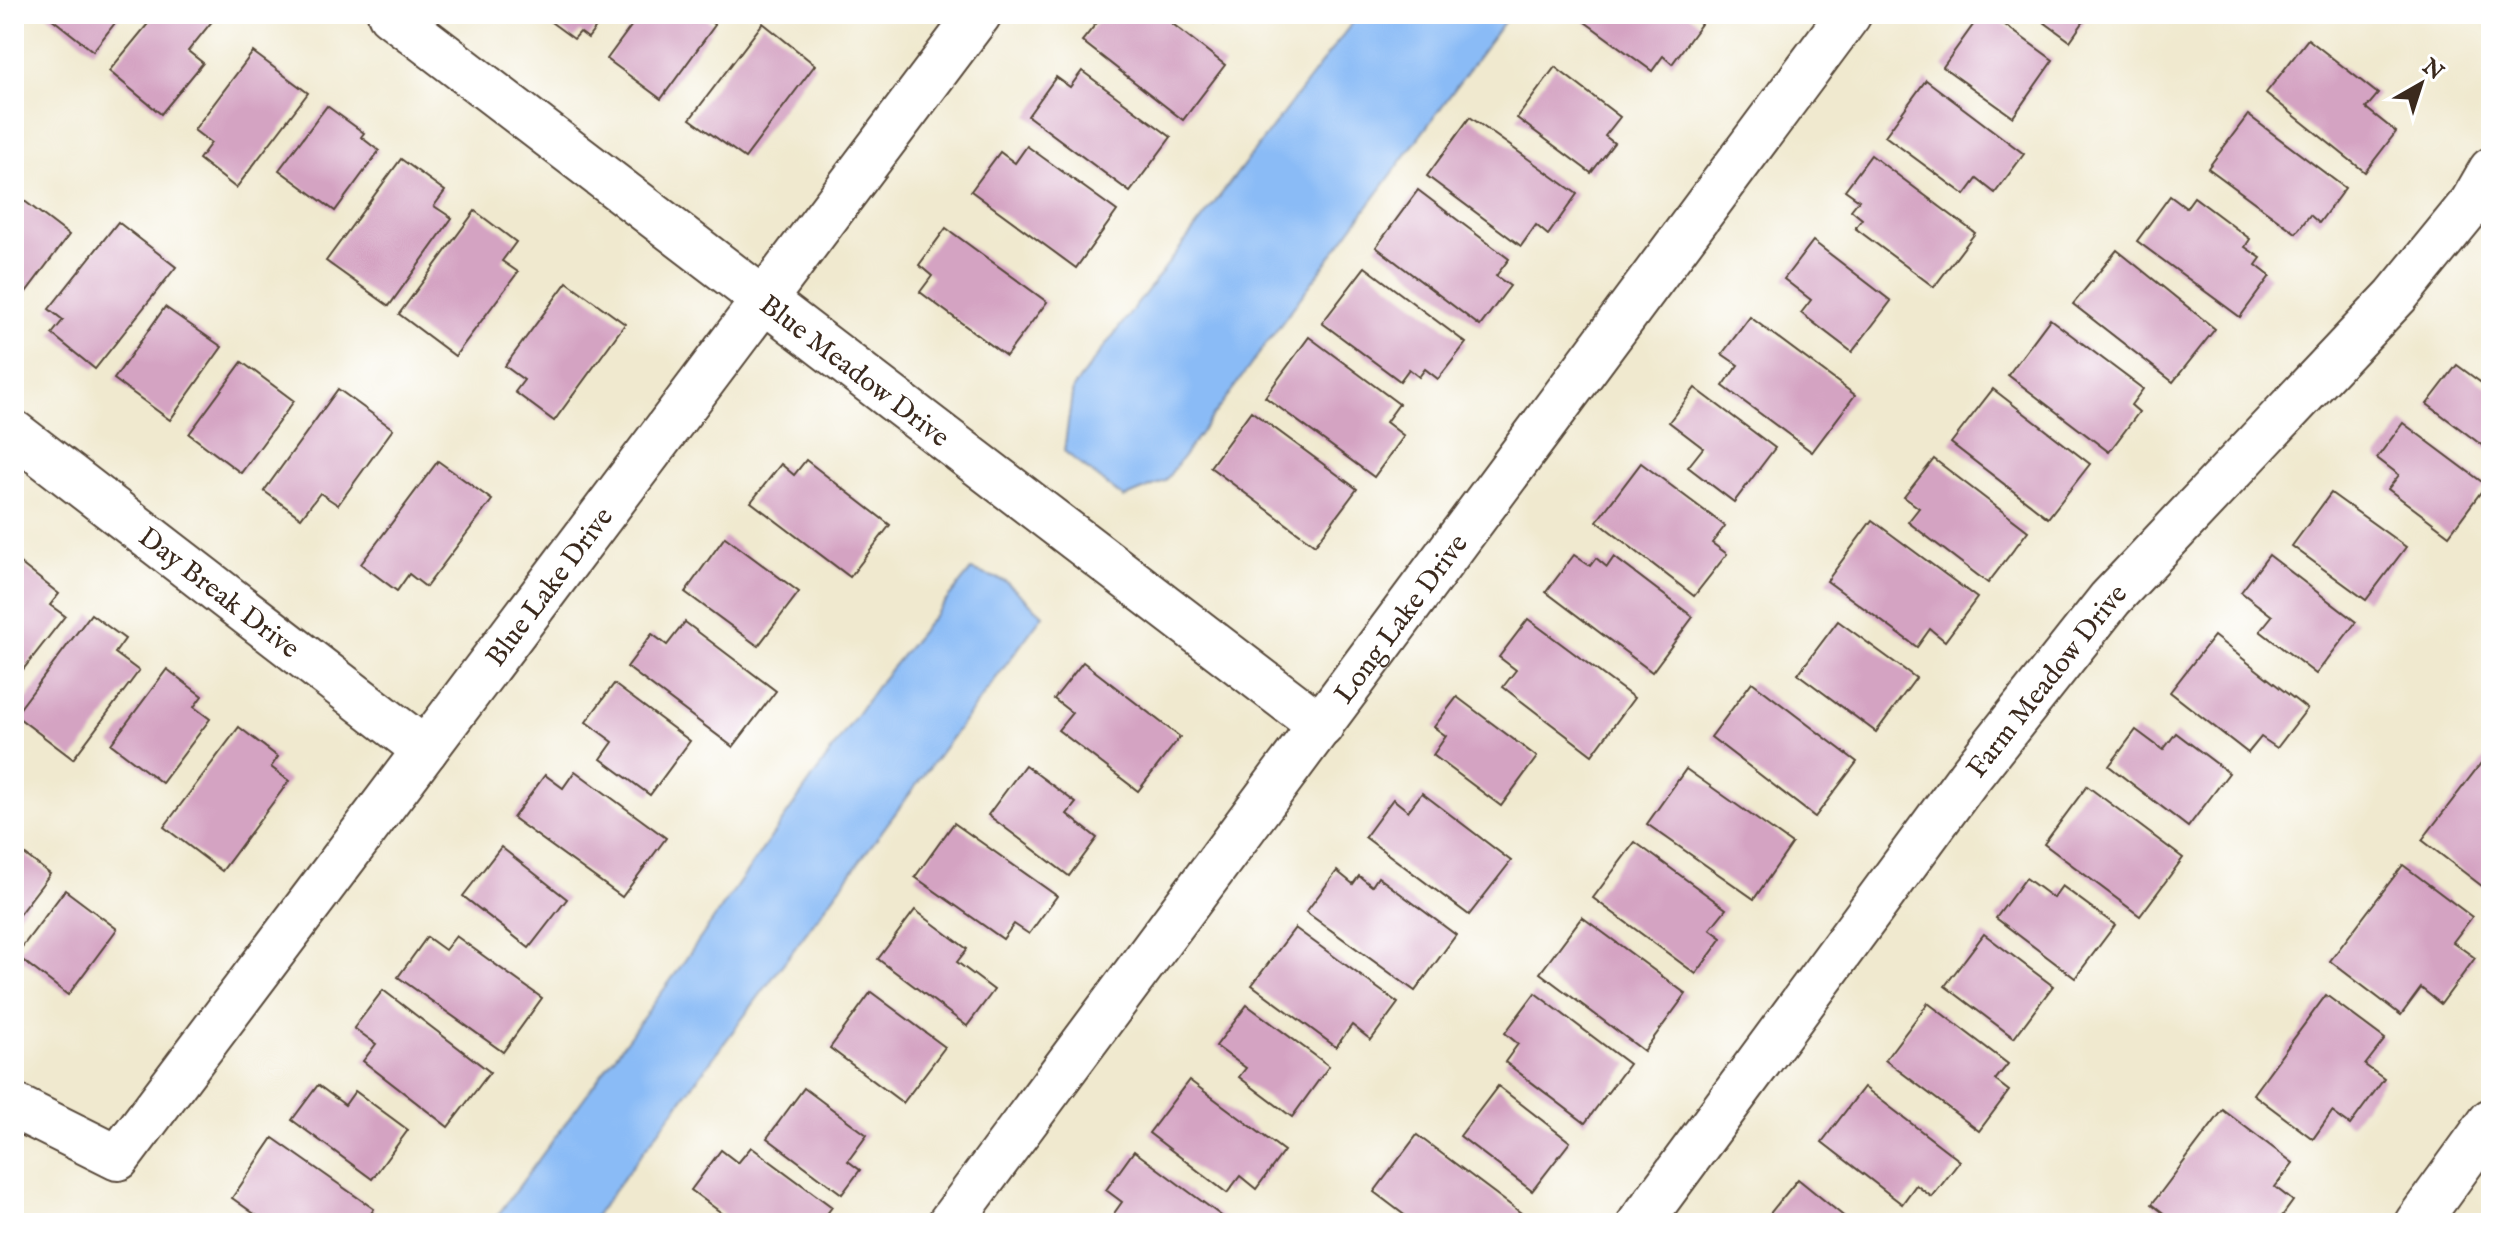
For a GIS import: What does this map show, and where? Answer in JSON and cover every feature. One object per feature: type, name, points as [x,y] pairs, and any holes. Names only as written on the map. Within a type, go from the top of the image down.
[{"type":"street","name":"Blue Meadow Drive","points":[[390,14],[1321,726]]},
{"type":"street","name":"Blue Lake Drive","points":[[14,1106],[118,1158],[979,14]]},
{"type":"street","name":"Long Lake Drive","points":[[950,1223],[1849,14]]},
{"type":"street","name":"Farm Meadow Drive","points":[[1640,1223],[1969,777],[2110,599],[2396,296],[2472,203],[2491,170]]},
{"type":"street","name":"Day Break Drive","points":[[14,433],[425,750]]},
{"type":"street","points":[[2417,1223],[2491,1121]]},
{"type":"water","points":[[1359,14],[1510,14],[1165,481],[1124,498],[1064,451],[1073,388]]},
{"type":"water","points":[[971,570],[1005,581],[1043,615],[590,1223],[492,1223],[676,973],[877,686]]},
{"type":"building","points":[[46,14],[122,14],[93,51]]},
{"type":"building","points":[[156,14],[208,14],[214,19],[188,51],[203,63],[161,114],[109,71]]},
{"type":"building","points":[[540,14],[606,14],[588,38],[580,32],[574,39]]},
{"type":"building","points":[[640,14],[699,14],[715,25],[661,99],[607,59]]},
{"type":"building","points":[[1104,14],[1160,14],[1225,65],[1183,120],[1082,41]]},
{"type":"building","points":[[1203,14],[1221,14],[1214,23]]},
{"type":"building","points":[[1574,14],[1687,14],[1701,24],[1672,64],[1663,56],[1652,71]]},
{"type":"building","points":[[1981,14],[1990,14],[2053,60],[2013,117],[1943,67]]},
{"type":"building","points":[[2033,14],[2089,14],[2070,41]]},
{"type":"building","points":[[763,23],[815,65],[745,158],[690,119]]},
{"type":"building","points":[[2308,39],[2378,94],[2366,108],[2396,132],[2365,172],[2266,93]]},
{"type":"building","points":[[253,52],[308,93],[236,188],[199,159],[211,143],[194,130]]},
{"type":"building","points":[[1555,67],[1620,117],[1605,136],[1614,143],[1591,173],[1517,118]]},
{"type":"building","points":[[1082,71],[1171,137],[1130,192],[1028,116],[1056,77],[1070,87]]},
{"type":"building","points":[[1926,80],[2024,154],[1995,193],[1977,179],[1965,195],[1885,136]]},
{"type":"building","points":[[327,106],[364,133],[361,137],[379,151],[335,211],[279,170]]},
{"type":"building","points":[[2248,115],[2345,188],[2319,223],[2310,215],[2296,233],[2208,168]]},
{"type":"building","points":[[1470,117],[1577,194],[1548,235],[1536,225],[1521,246],[1427,176]]},
{"type":"building","points":[[1027,146],[1117,211],[1076,268],[971,191],[1000,152],[1015,163]]},
{"type":"building","points":[[1871,155],[1975,233],[1934,287],[1855,228],[1862,219],[1851,210],[1859,200],[1845,190]]},
{"type":"building","points":[[401,159],[445,191],[434,206],[452,218],[389,306],[326,261]]},
{"type":"building","points":[[1418,190],[1509,259],[1496,276],[1510,286],[1480,326],[1376,247]]},
{"type":"building","points":[[14,193],[69,235],[14,308]]},
{"type":"building","points":[[2170,196],[2186,208],[2194,197],[2250,239],[2245,247],[2261,258],[2256,265],[2270,276],[2240,317],[2137,241]]},
{"type":"building","points":[[475,211],[516,242],[502,261],[518,272],[455,356],[399,314]]},
{"type":"building","points":[[118,222],[176,267],[95,369],[52,334],[63,320],[49,309]]},
{"type":"building","points":[[946,228],[1047,302],[1006,356],[920,292],[932,276],[919,265]]},
{"type":"building","points":[[1813,241],[1891,301],[1852,352],[1801,313],[1811,300],[1784,279]]},
{"type":"building","points":[[2117,250],[2215,329],[2173,382],[2073,304]]},
{"type":"building","points":[[1365,267],[1466,343],[1438,379],[1425,369],[1419,377],[1409,369],[1400,381],[1322,323]]},
{"type":"building","points":[[567,282],[625,324],[554,421],[515,392],[524,380],[505,366]]},
{"type":"building","points":[[165,307],[222,347],[170,420],[114,379]]},
{"type":"building","points":[[1750,317],[1855,395],[1812,452],[1723,386],[1738,365],[1722,354]]},
{"type":"building","points":[[2050,319],[2143,389],[2131,405],[2139,412],[2109,452],[2008,375]]},
{"type":"building","points":[[1309,337],[1399,404],[1386,422],[1404,436],[1374,477],[1265,397]]},
{"type":"building","points":[[242,362],[294,401],[241,473],[189,434]]},
{"type":"building","points":[[2457,365],[2487,387],[2491,381],[2491,452],[2427,404]]},
{"type":"building","points":[[1695,388],[1775,448],[1734,502],[1688,467],[1703,448],[1669,422]]},
{"type":"building","points":[[338,389],[393,429],[338,505],[320,493],[301,518],[264,491]]},
{"type":"building","points":[[1993,389],[2090,464],[2048,518],[1951,443]]},
{"type":"building","points":[[1251,411],[1357,489],[1315,545],[1210,467]]},
{"type":"building","points":[[2403,423],[2486,485],[2449,535],[2388,489],[2399,475],[2377,458]]},
{"type":"building","points":[[1934,459],[2028,531],[1988,583],[1908,522],[1919,508],[1904,497]]},
{"type":"building","points":[[806,460],[890,525],[850,577],[751,502],[781,464],[794,475]]},
{"type":"building","points":[[438,461],[492,500],[426,587],[409,574],[397,591],[361,564]]},
{"type":"building","points":[[1641,463],[1725,526],[1712,543],[1727,554],[1694,596],[1597,521]]},
{"type":"building","points":[[2331,493],[2406,547],[2366,600],[2292,546]]},
{"type":"building","points":[[1872,520],[1977,598],[1945,641],[1930,629],[1917,647],[1827,581]]},
{"type":"building","points":[[725,537],[799,592],[758,646],[685,592]]},
{"type":"building","points":[[1574,555],[1590,566],[1596,558],[1607,567],[1614,557],[1693,617],[1652,672],[1546,592]]},
{"type":"building","points":[[2269,555],[2356,622],[2316,674],[2260,631],[2272,616],[2241,592]]},
{"type":"building","points":[[20,563],[59,594],[50,605],[65,616],[14,681],[14,571]]},
{"type":"building","points":[[91,614],[125,639],[115,653],[139,671],[73,759],[15,715]]},
{"type":"building","points":[[1528,619],[1634,698],[1592,755],[1503,687],[1516,670],[1499,657]]},
{"type":"building","points":[[1838,621],[1916,678],[1876,732],[1798,674]]},
{"type":"building","points":[[685,622],[776,691],[733,747],[627,667],[652,634],[667,645]]},
{"type":"building","points":[[2214,636],[2307,709],[2277,748],[2261,737],[2248,753],[2170,692]]},
{"type":"building","points":[[1083,662],[1180,737],[1138,791],[1058,730],[1072,713],[1054,699]]},
{"type":"building","points":[[167,669],[202,696],[194,707],[210,719],[162,783],[111,744]]},
{"type":"building","points":[[1752,682],[1857,762],[1815,817],[1711,737]]},
{"type":"building","points":[[614,684],[690,741],[650,795],[601,759],[613,742],[586,722]]},
{"type":"building","points":[[1457,697],[1537,757],[1501,806],[1433,755],[1446,736],[1434,727]]},
{"type":"building","points":[[239,727],[278,757],[271,767],[289,781],[222,871],[164,827]]},
{"type":"building","points":[[2136,730],[2163,750],[2176,733],[2229,773],[2188,827],[2109,766]]},
{"type":"building","points":[[2491,750],[2491,893],[2422,840]]},
{"type":"building","points":[[1025,765],[1076,803],[1067,814],[1097,838],[1069,876],[988,815]]},
{"type":"building","points":[[1686,769],[1792,844],[1754,899],[1647,824]]},
{"type":"building","points":[[575,771],[666,838],[622,897],[513,818],[545,775],[563,788]]},
{"type":"building","points":[[2087,786],[2183,858],[2140,916],[2044,844]]},
{"type":"building","points":[[1422,793],[1511,861],[1469,915],[1365,837],[1393,799],[1408,811]]},
{"type":"building","points":[[954,823],[1057,896],[1029,934],[1014,924],[1003,939],[915,877]]},
{"type":"building","points":[[1635,842],[1726,909],[1710,929],[1722,938],[1696,974],[1593,898]]},
{"type":"building","points":[[14,846],[50,874],[14,921]]},
{"type":"building","points":[[501,847],[567,899],[529,948],[463,896]]},
{"type":"building","points":[[2403,865],[2472,917],[2453,942],[2475,958],[2441,1004],[2421,988],[2401,1015],[2330,961]]},
{"type":"building","points":[[1337,871],[1353,884],[1359,876],[1372,886],[1378,877],[1456,935],[1415,991],[1306,912]]},
{"type":"building","points":[[2026,878],[2053,898],[2062,886],[2115,925],[2075,978],[1996,918]]},
{"type":"building","points":[[65,890],[117,929],[68,995],[16,955]]},
{"type":"building","points":[[915,910],[967,949],[957,962],[994,990],[967,1026],[878,959]]},
{"type":"building","points":[[1582,917],[1686,994],[1644,1051],[1540,973]]},
{"type":"building","points":[[1295,928],[1398,1003],[1371,1040],[1352,1025],[1336,1047],[1252,985]]},
{"type":"building","points":[[1984,934],[2053,986],[2014,1038],[1945,986]]},
{"type":"building","points":[[456,936],[542,998],[503,1052],[398,977],[427,937],[445,950]]},
{"type":"building","points":[[383,990],[490,1072],[448,1127],[363,1061],[376,1044],[354,1028]]},
{"type":"building","points":[[871,992],[945,1047],[903,1103],[830,1048]]},
{"type":"building","points":[[1535,993],[1629,1064],[1585,1123],[1505,1062],[1518,1044],[1505,1033]]},
{"type":"building","points":[[2326,995],[2385,1039],[2365,1065],[2384,1079],[2350,1125],[2332,1112],[2313,1139],[2253,1094]]},
{"type":"building","points":[[1928,1003],[2008,1064],[1995,1080],[2009,1091],[1979,1131],[1885,1060]]},
{"type":"building","points":[[1247,1005],[1329,1066],[1292,1117],[1239,1077],[1246,1068],[1216,1046]]},
{"type":"building","points":[[1189,1080],[1284,1151],[1256,1189],[1240,1176],[1227,1193],[1149,1133]]},
{"type":"building","points":[[318,1085],[345,1105],[355,1091],[408,1130],[372,1179],[292,1120]]},
{"type":"building","points":[[1498,1086],[1570,1142],[1532,1191],[1460,1136]]},
{"type":"building","points":[[1864,1087],[1960,1161],[1932,1197],[1916,1185],[1902,1204],[1822,1142]]},
{"type":"building","points":[[804,1088],[867,1135],[848,1161],[860,1170],[842,1194],[767,1138]]},
{"type":"building","points":[[2223,1110],[2293,1163],[2275,1187],[2293,1201],[2277,1223],[2176,1223],[2152,1204]]},
{"type":"building","points":[[1417,1135],[1521,1213],[1513,1223],[1415,1223],[1374,1192]]},
{"type":"building","points":[[273,1138],[374,1209],[364,1223],[267,1223],[232,1198]]},
{"type":"building","points":[[751,1147],[832,1207],[820,1223],[735,1223],[691,1190],[721,1150],[738,1163]]},
{"type":"building","points":[[1134,1151],[1231,1223],[1115,1223],[1110,1219],[1122,1202],[1106,1190]]},
{"type":"building","points":[[1798,1179],[1852,1223],[1775,1223],[1767,1217]]}]
